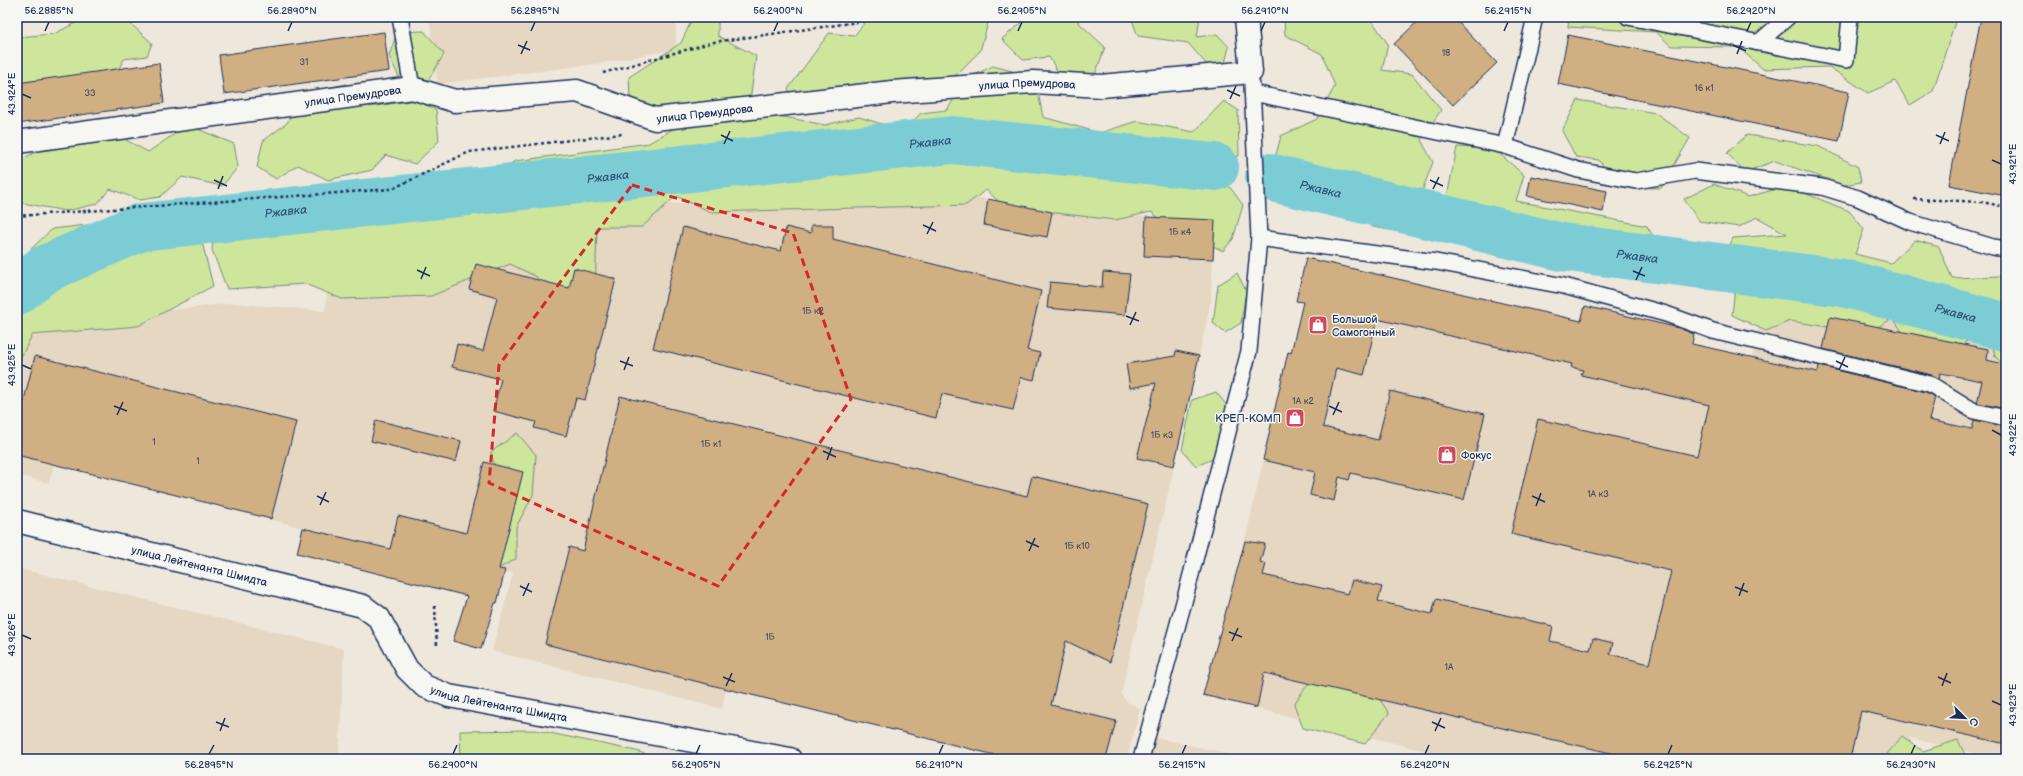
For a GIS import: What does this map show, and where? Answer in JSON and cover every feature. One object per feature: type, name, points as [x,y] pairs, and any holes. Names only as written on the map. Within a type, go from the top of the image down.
[{"type":"street","points":[[1246,17],[1251,72]]},
{"type":"street","name":"улица Премудрова","points":[[17,142],[412,88],[455,101],[577,91],[655,119],[892,92],[1033,82],[1101,86],[1251,72]]},
{"type":"street","name":"улица Лейтенанта Шмидта","points":[[17,521],[363,606],[379,618],[407,669],[424,686],[449,696],[717,752],[790,759]]},
{"type":"lane","points":[[400,17],[412,88]]},
{"type":"lane","points":[[1505,146],[1535,17]]},
{"type":"lane","points":[[1628,17],[1846,60],[1850,17]]},
{"type":"lane","points":[[1758,43],[1788,17]]},
{"type":"lane","points":[[1141,759],[1185,598],[1249,351],[1259,238],[1251,72]]},
{"type":"lane","points":[[1252,93],[1505,146],[1578,170],[1636,181],[1695,171],[1822,187],[1858,198],[1910,222],[1993,247],[2006,249]]},
{"type":"lane","points":[[1259,238],[1436,262],[1564,286],[1666,314],[1713,331],[1930,384],[1974,411],[2006,418]]},
{"type":"path","points":[[597,74],[714,42],[894,17]]},
{"type":"path","points":[[17,216],[392,188],[469,152],[621,135],[655,119]]},
{"type":"path","points":[[1912,199],[1982,202],[2006,207]]},
{"type":"path","points":[[435,606],[437,646]]},
{"type":"highlighted area","points":[[632,185],[793,233],[851,399],[718,586],[489,483],[499,365]]},
{"type":"shaded area","points":[[429,17],[676,17],[676,49],[596,64],[438,84]]},
{"type":"shaded area","points":[[892,187],[988,199],[1052,212],[1215,220],[1211,301],[1187,412],[1121,694],[1128,703],[1140,708],[1127,759],[1011,759],[726,689],[722,709],[492,651],[513,573],[505,571],[497,603],[297,553],[303,528],[54,464],[49,483],[17,475],[17,338],[47,324],[233,303],[325,311],[328,285],[658,205]],"holes":[[[575,268],[616,279],[576,398],[566,436],[534,428]]]},
{"type":"shaded area","points":[[1767,287],[1848,296],[2006,340],[2006,759],[1999,759],[1910,738],[1905,759],[1457,759],[1203,695],[1245,541],[1288,352],[1291,352],[1303,302],[1296,301],[1579,321],[1752,358]]},
{"type":"shaded area","points":[[17,568],[344,649],[339,759],[17,759]]},
{"type":"shaded area","points":[[1153,737],[1252,759],[1148,759]]},
{"type":"green space","points":[[87,17],[123,17],[152,43],[147,56],[124,59],[104,97],[17,94],[17,37],[54,34]]},
{"type":"green space","points":[[693,17],[718,17],[718,36],[756,56],[750,101],[666,115],[630,98],[629,77],[681,43]]},
{"type":"green space","points":[[869,17],[975,17],[988,23],[980,51],[951,80],[879,89],[846,85],[835,106],[799,110],[788,89],[829,33],[854,36]]},
{"type":"green space","points":[[1028,17],[1080,17],[1078,22],[1105,47],[1095,75],[1062,79],[1049,57],[1023,60],[1002,39]]},
{"type":"green space","points":[[1131,17],[1200,17],[1197,37],[1217,34],[1229,47],[1225,63],[1208,66],[1188,43],[1138,36]]},
{"type":"green space","points":[[1284,17],[1370,18],[1388,44],[1382,70],[1412,74],[1441,110],[1421,140],[1433,162],[1421,194],[1447,197],[1457,147],[1494,149],[1524,175],[1516,201],[1647,226],[1658,245],[1542,236],[1528,221],[1510,227],[1447,212],[1422,236],[1373,227],[1342,208],[1320,213],[1280,194],[1272,170],[1281,136],[1317,119],[1335,86],[1322,54],[1285,35]]},
{"type":"green space","points":[[1569,17],[1752,17],[1756,22],[1785,17],[1955,17],[1956,19],[1933,91],[1910,105],[1895,81],[1868,93],[1829,67],[1763,69],[1738,47],[1671,46],[1656,32],[1568,27]]},
{"type":"green space","points":[[424,31],[444,54],[428,81],[401,81],[389,56],[397,32]]},
{"type":"green space","points":[[993,66],[1035,77],[1043,117],[1100,133],[1137,121],[1194,132],[1224,101],[1238,110],[1239,156],[1196,159],[1193,176],[1226,182],[1243,205],[1233,239],[1223,251],[1167,224],[1151,212],[1115,220],[1005,207],[986,190],[966,205],[711,212],[676,196],[642,227],[597,227],[595,296],[584,385],[565,421],[544,327],[537,277],[510,264],[431,296],[342,299],[305,284],[227,289],[212,250],[214,230],[203,211],[215,195],[267,204],[290,231],[310,214],[375,207],[414,187],[473,186],[515,161],[649,143],[678,126],[779,116],[825,125],[859,117],[904,131],[921,113],[947,110],[966,79]]},
{"type":"green space","points":[[346,84],[370,107],[416,100],[436,110],[439,141],[415,164],[386,155],[372,170],[328,180],[298,165],[276,179],[257,167],[263,141],[287,123],[302,93]]},
{"type":"green space","points":[[1578,100],[1656,113],[1690,138],[1661,188],[1619,187],[1599,160],[1576,157],[1562,131]]},
{"type":"green space","points":[[188,125],[234,144],[238,167],[222,186],[182,177],[160,197],[140,200],[110,189],[97,204],[66,211],[17,202],[17,162],[43,148],[117,135],[148,152]]},
{"type":"green space","points":[[1747,135],[1818,146],[1858,167],[1861,182],[1844,185],[1775,161],[1745,172],[1727,153]]},
{"type":"green space","points":[[1714,184],[1748,197],[1787,186],[1849,211],[1864,229],[1855,254],[1891,263],[1915,240],[1939,247],[1952,278],[2001,276],[2006,303],[1978,313],[1971,338],[1945,358],[1913,348],[1893,318],[1868,333],[1790,321],[1766,331],[1732,315],[1735,286],[1724,259],[1733,238],[1787,234],[1757,217],[1739,227],[1699,221],[1684,199]]},
{"type":"green space","points":[[166,216],[202,242],[213,286],[138,326],[32,335],[17,365],[17,286],[36,286],[56,273],[30,250],[52,229]]},
{"type":"green space","points":[[1237,273],[1246,291],[1241,323],[1225,333],[1213,323],[1218,285]]},
{"type":"green space","points":[[2006,330],[2006,368],[1995,356],[1990,332]]},
{"type":"green space","points":[[1216,392],[1228,407],[1213,459],[1196,466],[1182,450],[1192,400]]},
{"type":"green space","points":[[517,433],[536,455],[533,495],[516,527],[516,559],[488,574],[499,487],[491,452]]},
{"type":"green space","points":[[1312,678],[1373,690],[1389,713],[1365,744],[1303,728],[1294,704]]},
{"type":"green space","points":[[536,730],[636,751],[659,759],[461,759],[460,731]]},
{"type":"green space","points":[[1902,736],[1923,751],[1958,740],[1966,757],[1961,759],[1883,759]]},
{"type":"building","points":[[1422,17],[1453,17],[1497,63],[1453,105],[1394,44]]},
{"type":"building","points":[[1981,17],[2006,17],[2006,196],[1949,185]]},
{"type":"building","points":[[384,32],[389,71],[224,94],[219,55]]},
{"type":"building","points":[[1568,35],[1849,92],[1839,141],[1558,84]]},
{"type":"building","points":[[159,63],[164,103],[17,124],[17,83]]},
{"type":"building","points":[[1531,176],[1607,191],[1603,212],[1527,196]]},
{"type":"building","points":[[988,199],[1052,212],[1047,237],[984,225]]},
{"type":"building","points":[[1146,217],[1215,220],[1213,259],[1144,256]]},
{"type":"building","points":[[811,225],[833,225],[833,239],[1041,291],[1027,350],[1040,353],[1034,380],[1021,377],[1013,410],[942,394],[936,418],[653,348],[683,227],[781,251],[786,227],[811,233]]},
{"type":"building","points":[[1306,258],[1581,321],[1585,306],[1679,328],[1694,334],[1692,344],[1818,372],[1819,366],[1926,392],[1935,397],[1929,420],[1972,429],[1974,420],[2006,427],[2006,744],[1861,711],[1850,759],[1637,759],[1264,673],[1257,708],[1203,695],[1245,541],[1265,544],[1260,562],[1266,564],[1263,575],[1348,594],[1352,580],[1382,587],[1378,601],[1432,614],[1436,599],[1484,610],[1553,626],[1550,641],[1590,650],[1593,638],[1613,643],[1610,654],[1649,664],[1671,571],[1511,534],[1538,419],[1697,456],[1709,405],[1581,375],[1583,370],[1571,367],[1572,364],[1377,319],[1364,375],[1336,368],[1323,427],[1378,440],[1390,391],[1485,414],[1464,500],[1351,473],[1349,480],[1339,477],[1334,501],[1310,495],[1315,472],[1263,460],[1288,352],[1291,353],[1303,302],[1296,301]]},
{"type":"building","points":[[476,264],[569,288],[574,268],[616,279],[585,400],[576,398],[566,436],[534,428],[536,422],[493,411],[501,379],[452,367],[457,344],[483,351],[497,297],[469,289]]},
{"type":"building","points":[[1103,272],[1130,274],[1125,315],[1047,308],[1050,282],[1102,287]]},
{"type":"building","points":[[1830,317],[1988,349],[1987,360],[2006,365],[2006,409],[1977,403],[1982,381],[1940,373],[1939,379],[1932,375],[1823,349]]},
{"type":"building","points":[[1176,351],[1199,356],[1174,466],[1137,458],[1156,383],[1130,388],[1126,364],[1175,356]]},
{"type":"building","points":[[35,356],[296,422],[271,519],[17,455],[17,428]]},
{"type":"building","points":[[620,396],[1027,496],[1032,476],[1148,504],[1110,662],[1066,641],[1051,705],[1116,721],[1106,759],[1011,759],[545,644],[569,547],[583,551]]},
{"type":"building","points":[[376,420],[461,441],[456,462],[371,441]]},
{"type":"building","points":[[484,462],[523,472],[499,569],[505,570],[497,603],[495,603],[481,649],[453,641],[467,596],[297,553],[303,528],[390,549],[398,516],[466,533]]},
{"type":"waterway","name":"Ржавка","points":[[17,291],[43,270],[141,227],[952,140],[1215,167]]},
{"type":"waterway","name":"Ржавка","points":[[1269,177],[1562,247],[1844,283],[2006,327]]},
{"type":"place","name":"Большой Самогонный","points":[[1318,325]]},
{"type":"place","name":"КРЕП-КОМП","points":[[1295,418]]},
{"type":"place","name":"Фокус","points":[[1447,455]]}]
